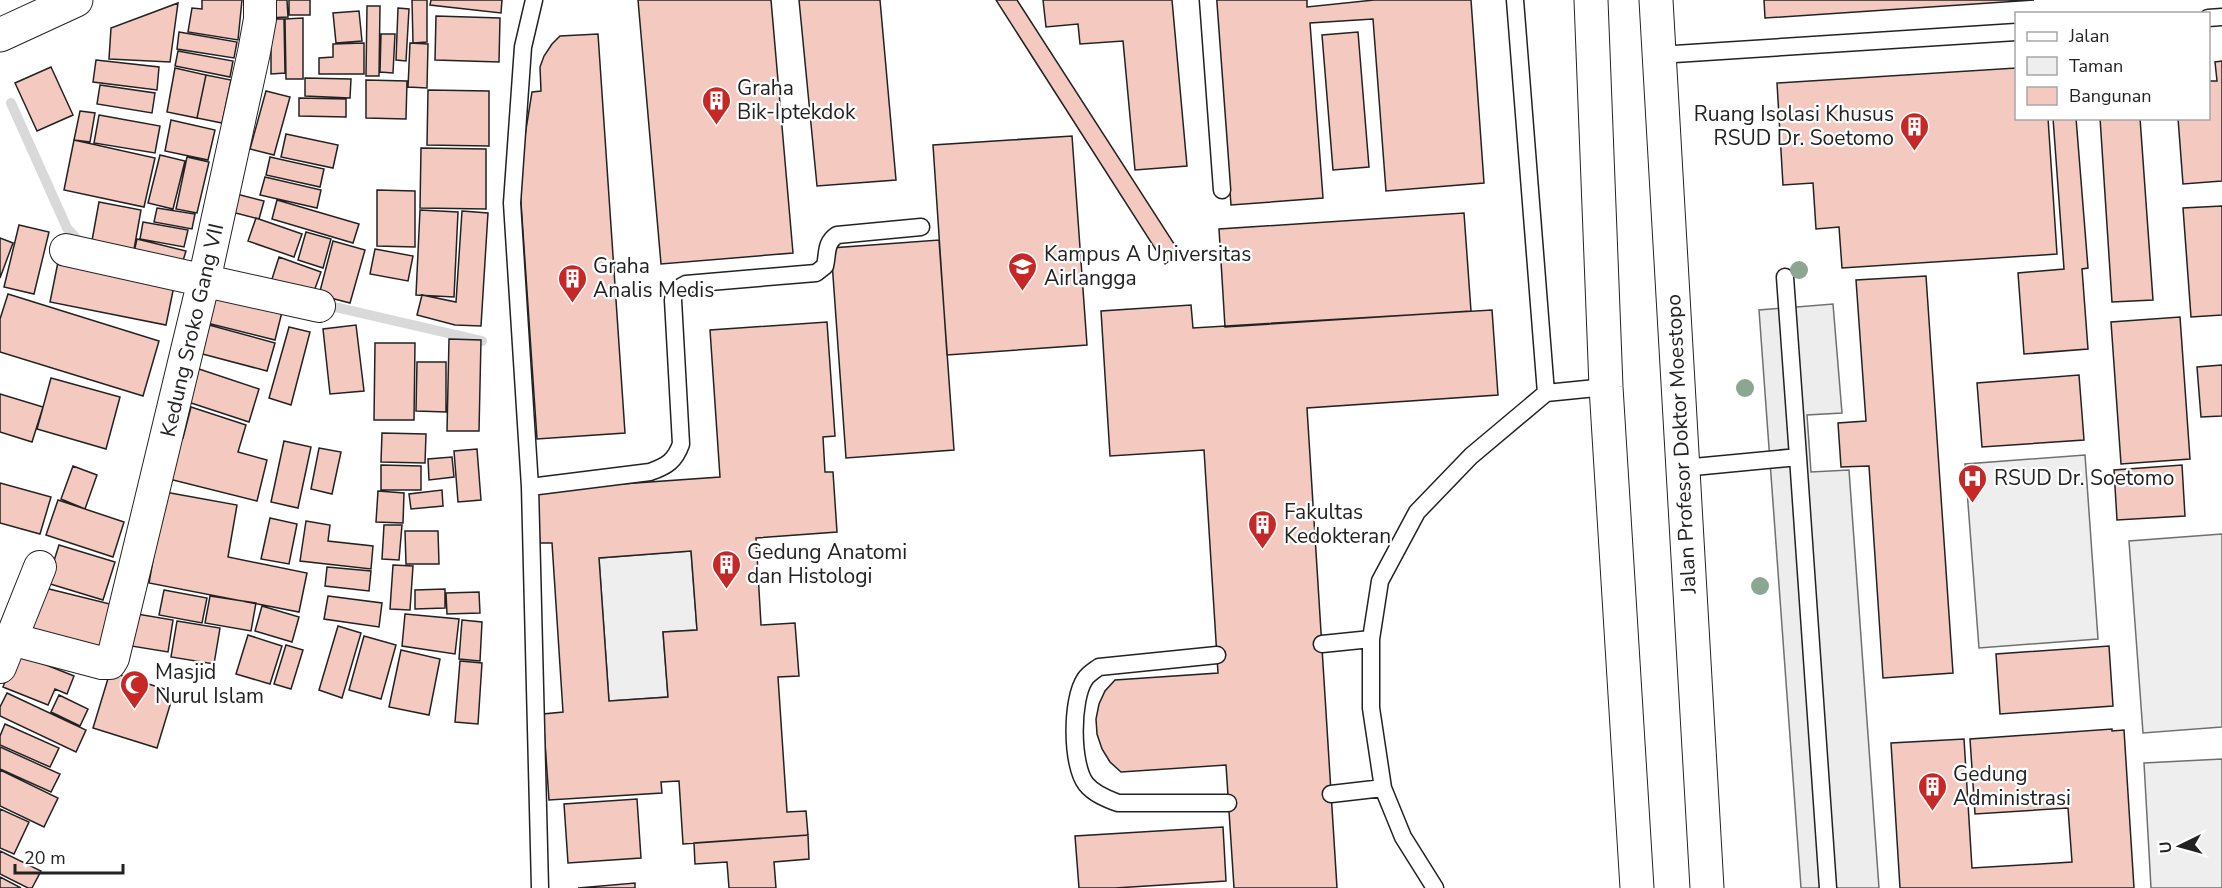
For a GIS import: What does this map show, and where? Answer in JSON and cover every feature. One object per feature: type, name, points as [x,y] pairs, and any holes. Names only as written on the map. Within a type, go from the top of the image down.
[{"type":"main road","points":[[0,35],[76,0]]},
{"type":"main road","points":[[1591,0],[1606,387],[1636,888]]},
{"type":"main road","name":"Jalan Profesor Doktor Moestopo","points":[[1656,0],[1707,888]]},
{"type":"street","name":"Kedung Sroko Gang VII","points":[[5,653],[102,663],[110,663],[113,658],[206,274],[254,52],[260,19],[260,0]]},
{"type":"street","points":[[66,250],[206,274],[319,306]]},
{"type":"street","points":[[5,653],[40,567]]},
{"type":"lane","points":[[534,0],[523,47],[512,203],[530,487],[540,888]]},
{"type":"lane","points":[[1208,0],[1222,190]]},
{"type":"lane","points":[[1515,0],[1546,393]]},
{"type":"lane","points":[[1659,55],[2015,32]]},
{"type":"lane","points":[[530,487],[650,472],[666,467],[676,457],[681,444],[673,300],[676,290],[681,286],[816,273],[825,266],[828,244],[837,235],[921,227]]},
{"type":"lane","points":[[1785,277],[1828,888]]},
{"type":"lane","points":[[1435,888],[1403,837],[1383,788],[1371,708],[1371,639],[1380,581],[1417,512],[1472,456],[1546,393],[1606,387]]},
{"type":"lane","points":[[1683,468],[1798,458]]},
{"type":"lane","points":[[1322,644],[1371,639]]},
{"type":"lane","points":[[1217,655],[1099,667],[1085,679],[1076,703],[1077,764],[1086,784],[1102,797],[1118,803],[1228,803]]},
{"type":"lane","points":[[1331,794],[1383,788]]},
{"type":"green space","points":[[2085,455],[2098,639],[1979,648],[1965,464]]},
{"type":"green space","points":[[2222,534],[2222,727],[2143,733],[2129,541]]},
{"type":"green space","points":[[691,551],[697,630],[663,632],[668,697],[609,701],[599,558]]},
{"type":"green space","points":[[2222,759],[2222,888],[2151,888],[2144,763]]},
{"type":"shaded area","points":[[1833,304],[1842,413],[1807,415],[1811,472],[1849,470],[1879,888],[1801,888],[1759,310]]},
{"type":"building","points":[[202,0],[242,0],[238,40],[188,32],[192,8],[202,9]]},
{"type":"building","points":[[266,0],[287,0],[288,17],[266,18]]},
{"type":"building","points":[[289,0],[310,0],[310,15],[289,15]]},
{"type":"building","points":[[412,0],[427,0],[427,42],[413,43]]},
{"type":"building","points":[[431,0],[502,0],[501,13],[430,5]]},
{"type":"building","name":"Graha Bik-Iptekdok","points":[[638,0],[771,0],[793,253],[661,264]]},
{"type":"building","points":[[799,0],[880,0],[896,180],[817,186]]},
{"type":"building","points":[[996,0],[1017,0],[1180,253],[1165,264]]},
{"type":"building","points":[[1043,0],[1172,0],[1187,166],[1135,170],[1123,41],[1080,44],[1078,24],[1046,27]]},
{"type":"building","points":[[1216,0],[1307,0],[1307,7],[1374,0],[1471,0],[1484,183],[1386,191],[1373,19],[1310,23],[1323,198],[1231,205]]},
{"type":"building","points":[[1764,0],[2034,0],[1765,18]]},
{"type":"building","points":[[178,3],[170,62],[109,59],[111,28]]},
{"type":"building","points":[[367,6],[380,6],[379,76],[366,76]]},
{"type":"building","points":[[398,8],[409,9],[406,61],[396,60]]},
{"type":"building","points":[[359,11],[362,41],[336,43],[333,13]]},
{"type":"building","points":[[436,16],[500,18],[499,62],[435,60]]},
{"type":"building","points":[[303,18],[303,79],[286,79],[285,19]]},
{"type":"building","points":[[271,19],[284,19],[285,73],[271,74]]},
{"type":"building","points":[[179,32],[237,42],[234,58],[177,49]]},
{"type":"building","points":[[1358,32],[1369,167],[1333,170],[1322,35]]},
{"type":"building","points":[[381,34],[395,34],[393,73],[380,72]]},
{"type":"building","name":"Graha Analis Medis","points":[[598,34],[625,433],[537,439],[519,173],[532,92],[541,91],[540,67],[544,56],[560,36]]},
{"type":"building","points":[[364,43],[364,74],[319,74],[319,58],[333,57],[333,44]]},
{"type":"building","points":[[410,43],[428,44],[427,88],[408,87]]},
{"type":"building","points":[[178,51],[233,61],[230,77],[175,66]]},
{"type":"building","points":[[96,60],[159,67],[157,90],[93,82]]},
{"type":"building","points":[[2222,61],[2222,181],[2183,184],[2178,120],[2210,120],[2210,81],[2217,81],[2215,62]]},
{"type":"building","points":[[51,67],[73,115],[37,131],[15,83]]},
{"type":"building","points":[[175,68],[206,75],[197,118],[167,112]]},
{"type":"building","name":"Ruang Isolasi Khusus RSUD Dr. Soetomo","points":[[2015,68],[2015,120],[2048,120],[2057,254],[1842,268],[1839,227],[1816,229],[1813,183],[1783,185],[1777,83]]},
{"type":"building","points":[[206,75],[231,80],[222,123],[197,118]]},
{"type":"building","points":[[305,78],[351,79],[350,98],[305,96]]},
{"type":"building","points":[[366,80],[407,81],[406,119],[366,118]]},
{"type":"building","points":[[100,85],[155,93],[152,113],[97,104]]},
{"type":"building","points":[[428,90],[489,91],[489,146],[427,145]]},
{"type":"building","points":[[266,91],[290,97],[274,155],[250,149]]},
{"type":"building","points":[[299,98],[346,99],[346,117],[299,116]]},
{"type":"building","points":[[80,111],[95,113],[90,142],[74,140]]},
{"type":"building","points":[[99,115],[160,126],[155,153],[94,143]]},
{"type":"building","points":[[171,120],[215,130],[208,160],[165,151]]},
{"type":"building","points":[[2053,120],[2076,120],[2088,268],[2082,269],[2088,349],[2024,354],[2018,273],[2064,269]]},
{"type":"building","points":[[2100,120],[2140,120],[2153,300],[2112,302]]},
{"type":"building","points":[[286,134],[338,145],[333,168],[281,157]]},
{"type":"building","points":[[1072,136],[1087,345],[947,355],[933,145]]},
{"type":"building","points":[[74,140],[155,158],[144,207],[64,190]]},
{"type":"building","points":[[421,148],[486,149],[486,209],[420,208]]},
{"type":"building","points":[[160,155],[185,161],[173,209],[148,203]]},
{"type":"building","points":[[187,157],[209,162],[197,213],[176,209]]},
{"type":"building","points":[[270,157],[324,169],[320,187],[266,175]]},
{"type":"building","points":[[265,177],[321,190],[317,208],[260,195]]},
{"type":"building","points":[[377,190],[415,191],[415,247],[377,246]]},
{"type":"building","points":[[225,191],[264,201],[259,219],[220,209]]},
{"type":"building","points":[[277,200],[359,224],[353,243],[272,219]]},
{"type":"building","points":[[99,202],[141,210],[133,255],[91,246]]},
{"type":"building","points":[[2222,206],[2222,315],[2191,317],[2183,208]]},
{"type":"building","points":[[157,208],[195,214],[192,229],[154,222]]},
{"type":"building","points":[[420,210],[458,212],[454,297],[416,295]]},
{"type":"building","points":[[462,211],[488,213],[481,326],[455,325],[417,315],[422,295],[456,302]]},
{"type":"building","points":[[1464,213],[1471,311],[1225,327],[1219,229]]},
{"type":"building","points":[[256,218],[302,234],[294,257],[248,241]]},
{"type":"building","points":[[143,222],[188,230],[184,247],[140,239]]},
{"type":"building","points":[[19,225],[49,232],[34,294],[4,287]]},
{"type":"building","points":[[306,232],[331,239],[323,268],[298,260]]},
{"type":"building","points":[[0,238],[13,243],[0,278]]},
{"type":"building","points":[[137,239],[186,251],[182,264],[134,252]]},
{"type":"building","points":[[939,240],[954,450],[846,458],[831,248]]},
{"type":"building","points":[[333,241],[365,250],[350,303],[319,295]]},
{"type":"building","points":[[375,249],[413,256],[408,281],[370,274]]},
{"type":"building","points":[[279,257],[321,272],[313,294],[272,279]]},
{"type":"building","points":[[58,262],[174,286],[166,325],[50,302]]},
{"type":"building","points":[[1926,276],[1953,673],[1883,678],[1869,466],[1841,467],[1838,423],[1866,421],[1856,280]]},
{"type":"building","points":[[8,294],[159,341],[143,396],[0,352],[0,319]]},
{"type":"building","points":[[210,294],[282,312],[275,340],[203,322]]},
{"type":"building","name":"Fakultas Kedokteran","points":[[1191,305],[1193,328],[1492,310],[1498,395],[1307,408],[1337,888],[1234,888],[1226,765],[1121,772],[1110,762],[1097,734],[1096,719],[1099,704],[1105,691],[1115,680],[1218,673],[1204,450],[1110,456],[1101,311]]},
{"type":"building","points":[[2180,317],[2190,459],[2121,464],[2111,322]]},
{"type":"building","points":[[198,322],[275,343],[267,371],[191,351]]},
{"type":"building","name":"Gedung Anatomi dan Histologi","points":[[827,322],[835,436],[823,437],[825,472],[833,472],[837,532],[756,538],[761,625],[795,623],[799,676],[778,677],[787,812],[806,811],[808,835],[683,844],[679,781],[661,782],[662,793],[549,800],[543,714],[563,712],[552,543],[540,543],[536,490],[720,477],[710,330]],"holes":[[[691,551],[697,630],[663,632],[668,697],[609,701],[599,558]]]},
{"type":"building","points":[[356,325],[364,391],[330,394],[323,329]]},
{"type":"building","points":[[289,327],[310,332],[291,405],[269,398]]},
{"type":"building","points":[[449,339],[481,340],[479,431],[447,431]]},
{"type":"building","points":[[375,343],[415,343],[414,420],[374,420]]},
{"type":"building","points":[[417,362],[446,362],[446,412],[416,411]]},
{"type":"building","points":[[2222,365],[2222,416],[2201,417],[2197,367]]},
{"type":"building","points":[[193,367],[259,389],[249,422],[182,400]]},
{"type":"building","points":[[2079,375],[2084,440],[1982,447],[1977,383]]},
{"type":"building","points":[[51,378],[120,397],[106,449],[37,429]]},
{"type":"building","points":[[0,394],[43,407],[32,442],[0,432]]},
{"type":"building","points":[[191,407],[246,425],[238,452],[267,460],[257,501],[165,478],[176,436],[183,438]]},
{"type":"building","points":[[382,433],[426,434],[425,463],[381,462]]},
{"type":"building","points":[[284,441],[311,447],[298,508],[271,502]]},
{"type":"building","points":[[319,448],[341,452],[332,494],[311,489]]},
{"type":"building","points":[[477,449],[481,500],[458,502],[454,451]]},
{"type":"building","points":[[452,457],[454,477],[429,480],[428,459]]},
{"type":"building","points":[[381,465],[421,466],[421,490],[381,490]]},
{"type":"building","points":[[2182,465],[2185,516],[2117,520],[2114,470]]},
{"type":"building","points":[[73,466],[97,475],[85,509],[61,499]]},
{"type":"building","points":[[0,483],[51,497],[40,534],[0,523]]},
{"type":"building","points":[[442,490],[443,506],[411,509],[409,494]]},
{"type":"building","points":[[378,491],[404,493],[403,523],[376,522]]},
{"type":"building","points":[[165,492],[237,505],[228,557],[307,573],[299,612],[149,583]]},
{"type":"building","points":[[58,500],[124,522],[113,557],[46,535]]},
{"type":"building","points":[[270,518],[297,524],[289,564],[261,559]]},
{"type":"building","points":[[306,521],[330,525],[328,541],[373,546],[371,569],[300,561]]},
{"type":"building","points":[[384,525],[402,525],[399,560],[382,559]]},
{"type":"building","points":[[405,531],[438,531],[439,564],[406,564]]},
{"type":"building","points":[[59,545],[115,562],[103,600],[47,583]]},
{"type":"building","points":[[393,565],[413,566],[410,610],[390,609]]},
{"type":"building","points":[[327,567],[371,571],[369,591],[325,586]]},
{"type":"building","points":[[37,586],[110,604],[98,657],[26,627]]},
{"type":"building","points":[[445,589],[445,608],[415,609],[415,590]]},
{"type":"building","points":[[164,590],[207,598],[202,623],[159,615]]},
{"type":"building","points":[[479,592],[480,613],[447,614],[446,593]]},
{"type":"building","points":[[210,596],[256,603],[251,631],[205,623]]},
{"type":"building","points":[[328,596],[382,603],[379,627],[324,619]]},
{"type":"building","points":[[262,606],[299,617],[292,642],[255,631]]},
{"type":"building","points":[[131,613],[173,620],[168,652],[125,645]]},
{"type":"building","points":[[405,614],[459,619],[455,654],[402,646]]},
{"type":"building","points":[[462,620],[482,622],[480,661],[459,659]]},
{"type":"building","points":[[177,621],[220,628],[214,664],[171,657]]},
{"type":"building","points":[[338,626],[361,633],[342,698],[319,690]]},
{"type":"building","points":[[248,635],[282,646],[270,684],[236,674]]},
{"type":"building","points":[[364,636],[396,645],[381,699],[349,690]]},
{"type":"building","points":[[286,645],[303,650],[291,689],[274,684]]},
{"type":"building","points":[[2109,646],[2113,706],[2000,714],[1996,654]]},
{"type":"building","points":[[401,650],[440,659],[429,715],[389,707]]},
{"type":"building","points":[[16,653],[74,676],[67,694],[55,689],[48,705],[3,687]]},
{"type":"building","points":[[460,661],[482,663],[478,724],[455,722]]},
{"type":"building","name":"Masjid Nurul Islam","points":[[110,672],[174,692],[157,748],[93,728]]},
{"type":"building","points":[[7,693],[86,730],[76,752],[0,716],[0,707]]},
{"type":"building","points":[[59,695],[88,709],[80,726],[51,712]]},
{"type":"building","points":[[5,724],[59,748],[50,767],[0,745],[0,736]]},
{"type":"building","name":"Gedung Administrasi","points":[[2112,729],[2112,731],[2124,730],[2134,888],[1900,888],[1891,743],[1964,739],[1972,868],[2072,862],[2068,808],[1975,814],[1970,739]]},
{"type":"building","points":[[0,747],[60,774],[51,792],[0,769]]},
{"type":"building","points":[[0,770],[58,798],[44,827],[0,806]]},
{"type":"building","points":[[637,799],[641,858],[568,863],[564,804]]},
{"type":"building","points":[[0,809],[29,822],[14,854],[0,848]]},
{"type":"building","points":[[1223,827],[1226,881],[1079,888],[1075,836]]},
{"type":"building","points":[[808,835],[809,859],[774,862],[776,888],[729,888],[727,862],[695,864],[694,843]]},
{"type":"building","points":[[0,851],[41,871],[32,888],[0,874]]},
{"type":"building","points":[[0,877],[21,888],[0,888]]},
{"type":"building","points":[[635,883],[635,888],[578,888]]},
{"type":"waterway","points":[[11,103],[67,228],[83,246]]},
{"type":"waterway","points":[[322,304],[482,341]]},
{"type":"place","name":"Graha Bik-Iptekdok","points":[[716,126]]},
{"type":"place","name":"Ruang Isolasi Khusus RSUD Dr. Soetomo","points":[[1915,152]]},
{"type":"place","name":"Kampus A Universitas Airlangga","points":[[1023,292]]},
{"type":"place","name":"Graha Analis Medis","points":[[572,304]]},
{"type":"place","name":"RSUD Dr. Soetomo","points":[[1973,504]]},
{"type":"place","name":"Fakultas Kedokteran","points":[[1263,550]]},
{"type":"place","name":"Gedung Anatomi dan Histologi","points":[[726,590]]},
{"type":"place","name":"Masjid Nurul Islam","points":[[134,710]]},
{"type":"place","name":"Gedung Administrasi","points":[[1932,812]]}]
